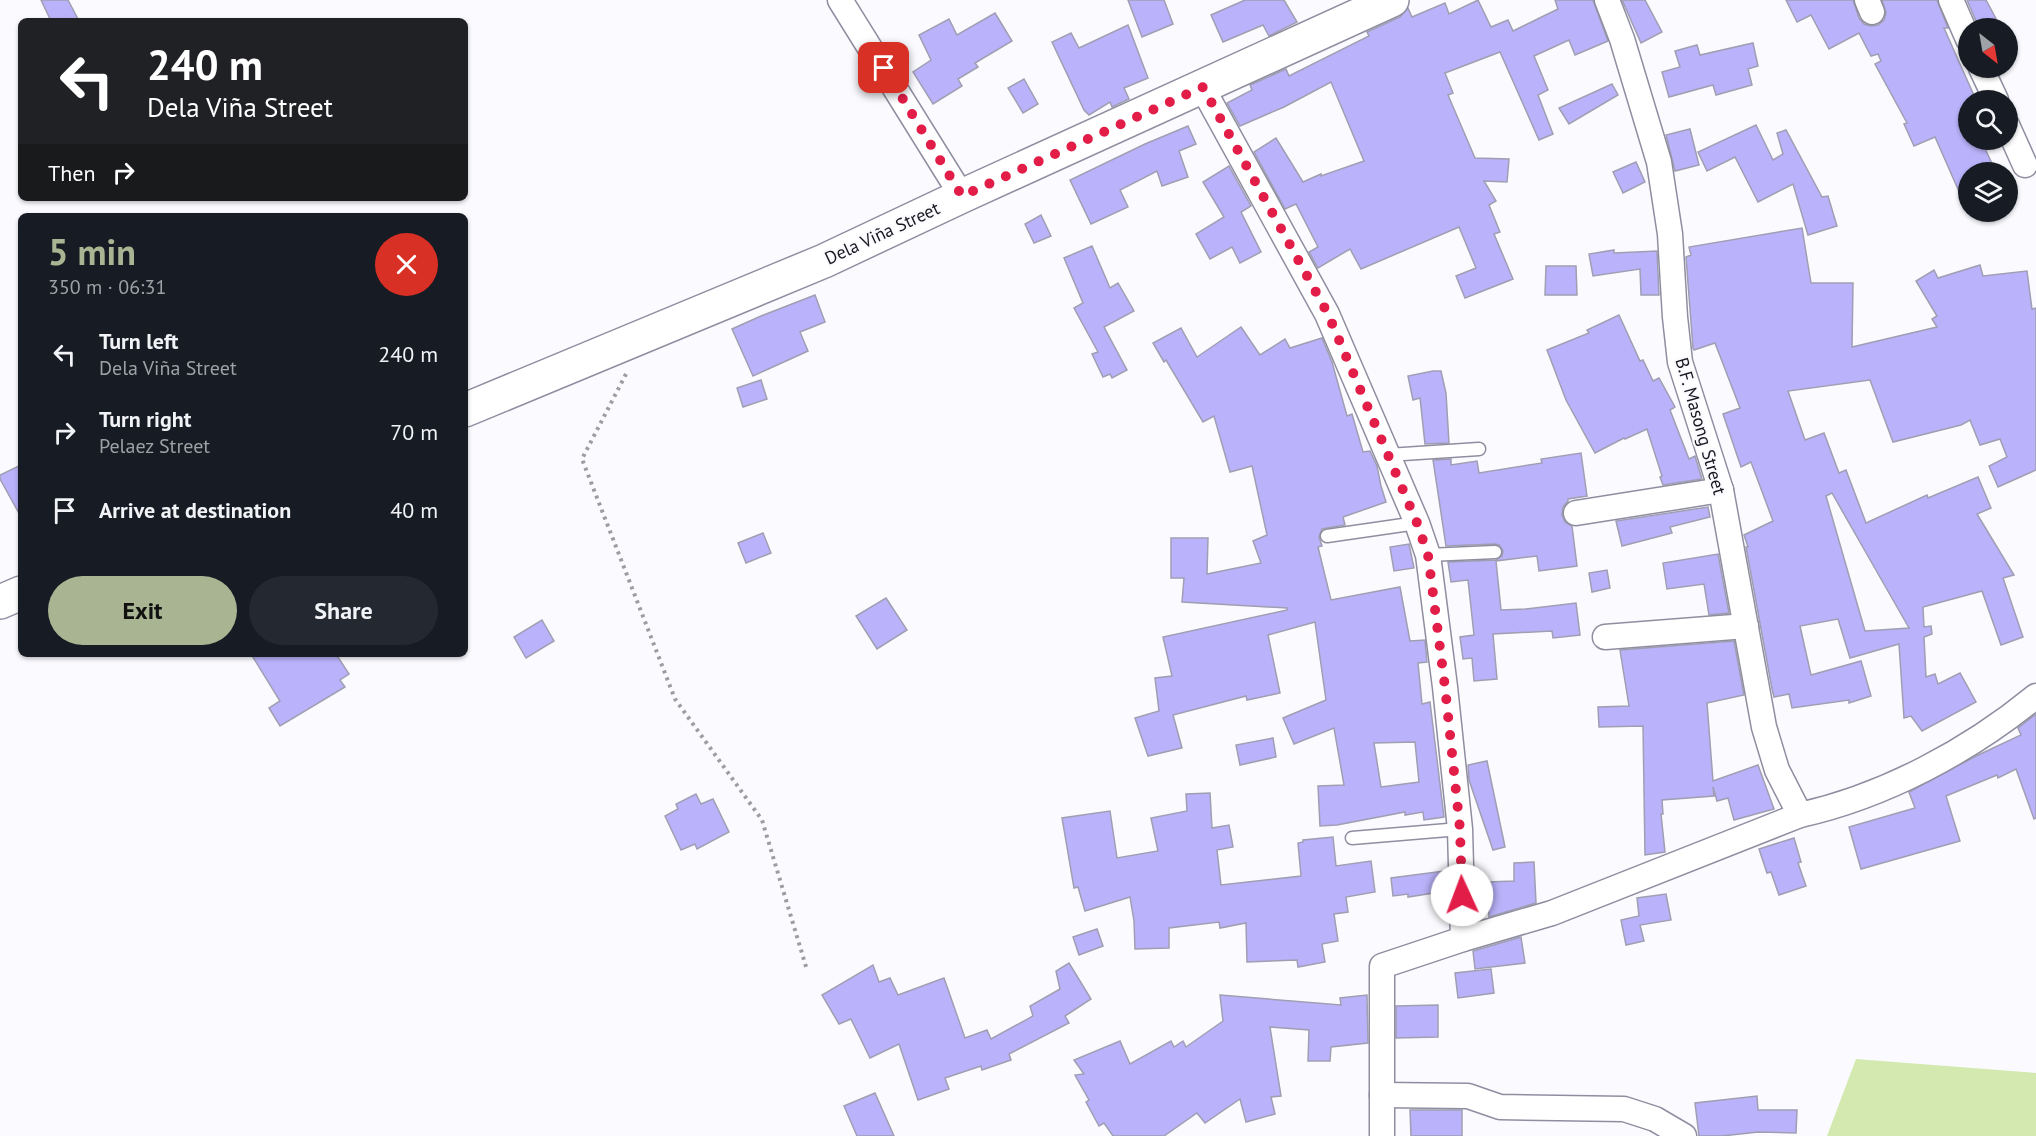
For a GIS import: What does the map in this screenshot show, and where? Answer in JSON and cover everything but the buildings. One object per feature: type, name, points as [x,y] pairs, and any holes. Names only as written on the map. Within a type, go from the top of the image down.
[{"type":"street","points":[[840,0],[962,196]]},
{"type":"street","name":"Dela Viña Street","points":[[468,409],[824,261],[1392,0]]},
{"type":"street","name":"B.F. Masong Street","points":[[1607,0],[1623,39],[1659,162],[1670,234],[1680,362],[1721,490],[1764,726],[1778,770],[1800,815]]},
{"type":"street","points":[[1950,0],[1958,18]]},
{"type":"street","points":[[1203,87],[1328,314],[1417,523],[1428,555],[1460,829],[1463,939]]},
{"type":"street","points":[[2018,149],[2025,165]]},
{"type":"street","points":[[1576,513],[1721,490]]},
{"type":"street","points":[[0,602],[18,594]]},
{"type":"street","points":[[1605,637],[1746,626]]},
{"type":"street","points":[[1382,1136],[1382,966],[1552,913],[1800,815],[1834,807],[1936,765],[2019,710],[2036,696]]},
{"type":"street","points":[[1382,1095],[1468,1096],[1500,1107],[1624,1109],[1655,1119],[1684,1136]]},
{"type":"lane","points":[[1388,455],[1479,449]]},
{"type":"lane","points":[[1327,536],[1417,523]]},
{"type":"lane","points":[[1428,555],[1495,552]]},
{"type":"lane","points":[[1353,838],[1460,829]]},
{"type":"path","points":[[648,334],[582,459],[675,699],[762,820],[807,970]]},
{"type":"green space","points":[[1856,1059],[2036,1073],[2036,1136],[1827,1136]]},
{"type":"route","points":[[884,68],[962,196],[1203,87],[1328,314],[1417,523],[1428,555],[1460,829],[1462,895]]}]
